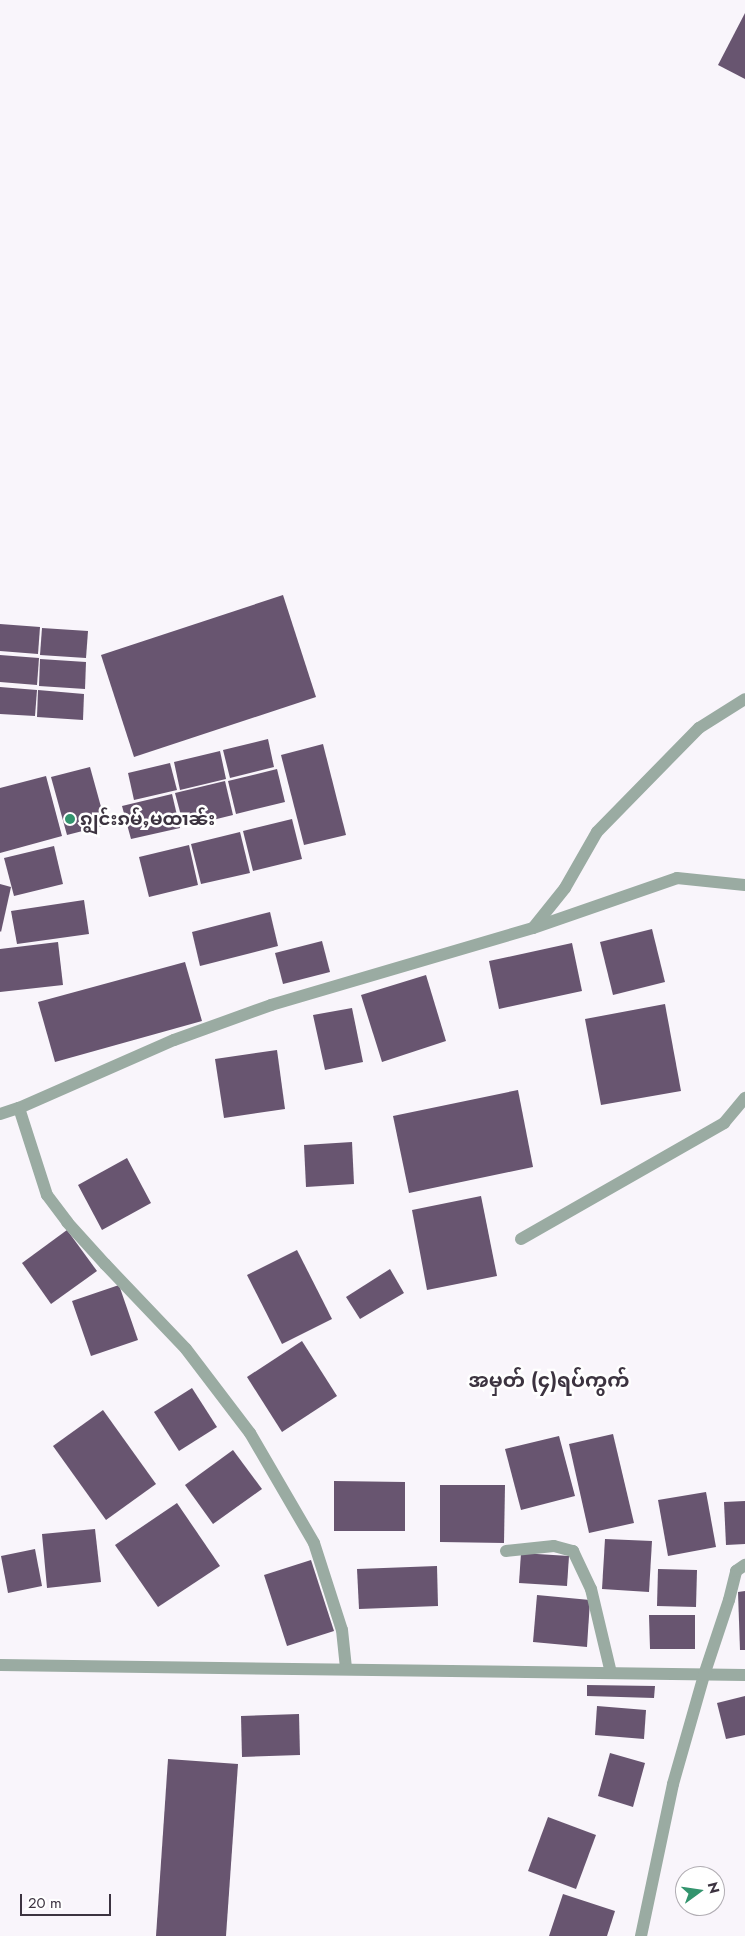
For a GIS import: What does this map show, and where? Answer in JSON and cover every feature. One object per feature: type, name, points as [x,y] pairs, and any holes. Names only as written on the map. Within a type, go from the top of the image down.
[{"type":"street","points":[[533,928],[565,888],[597,832],[699,728],[745,699]]},
{"type":"street","points":[[0,1114],[19,1108],[174,1040],[271,1005],[533,928],[676,878],[745,885]]},
{"type":"street","points":[[521,1239],[724,1123],[745,1098]]},
{"type":"street","points":[[19,1108],[47,1195],[92,1250],[186,1348],[250,1433],[260,1450],[314,1543],[342,1630],[346,1669]]},
{"type":"street","points":[[506,1551],[554,1546],[573,1550],[591,1590],[611,1673]]},
{"type":"street","points":[[641,1936],[673,1784],[704,1675],[729,1600],[736,1571],[745,1565]]},
{"type":"street","points":[[0,1665],[745,1675]]},
{"type":"building","points":[[745,13],[745,79],[718,65]]},
{"type":"building","points":[[283,595],[316,697],[134,757],[101,655]]},
{"type":"building","points":[[0,624],[40,627],[38,654],[0,651]]},
{"type":"building","points":[[42,628],[88,631],[86,658],[40,655]]},
{"type":"building","points":[[0,655],[39,658],[37,685],[0,682]]},
{"type":"building","points":[[40,659],[86,662],[85,689],[39,686]]},
{"type":"building","points":[[0,687],[37,690],[35,716],[0,714]]},
{"type":"building","points":[[38,690],[84,694],[83,720],[37,717]]},
{"type":"building","points":[[268,739],[274,767],[230,778],[223,750]]},
{"type":"building","points":[[323,744],[346,835],[304,845],[281,755]]},
{"type":"building","points":[[220,751],[226,779],[180,790],[174,762]]},
{"type":"building","points":[[170,763],[177,790],[134,800],[128,773]]},
{"type":"building","points":[[90,767],[106,825],[67,835],[51,777]]},
{"type":"building","points":[[277,769],[285,802],[236,814],[228,781]]},
{"type":"building","points":[[46,776],[62,836],[0,853],[0,788]]},
{"type":"building","points":[[225,781],[233,815],[184,827],[175,793]]},
{"type":"building","points":[[172,794],[180,828],[131,839],[122,806]]},
{"type":"building","points":[[292,819],[302,859],[253,871],[243,831]]},
{"type":"building","points":[[240,832],[250,873],[201,884],[191,844]]},
{"type":"building","points":[[189,845],[198,885],[149,897],[139,857]]},
{"type":"building","points":[[54,846],[63,884],[14,896],[4,858]]},
{"type":"building","points":[[0,884],[11,887],[1,932],[0,931]]},
{"type":"building","points":[[84,900],[89,934],[17,944],[11,911]]},
{"type":"building","points":[[270,912],[278,946],[200,966],[192,932]]},
{"type":"building","points":[[652,929],[665,982],[613,995],[600,942]]},
{"type":"building","points":[[322,941],[330,972],[283,984],[275,953]]},
{"type":"building","points":[[58,942],[63,985],[0,992],[0,949]]},
{"type":"building","points":[[572,943],[582,991],[499,1009],[489,961]]},
{"type":"building","points":[[185,962],[202,1021],[55,1062],[38,1002]]},
{"type":"building","points":[[426,975],[446,1041],[382,1062],[361,995]]},
{"type":"building","points":[[665,1004],[681,1091],[601,1105],[585,1019]]},
{"type":"building","points":[[352,1008],[363,1062],[325,1070],[313,1015]]},
{"type":"building","points":[[277,1050],[285,1109],[224,1118],[215,1059]]},
{"type":"building","points":[[518,1090],[533,1167],[409,1193],[393,1116]]},
{"type":"building","points":[[352,1142],[354,1184],[306,1187],[304,1145]]},
{"type":"building","points":[[127,1158],[151,1203],[102,1230],[78,1185]]},
{"type":"building","points":[[481,1196],[497,1276],[427,1290],[412,1210]]},
{"type":"building","points":[[67,1230],[97,1271],[51,1304],[22,1263]]},
{"type":"building","points":[[297,1250],[332,1319],[282,1344],[247,1275]]},
{"type":"building","points":[[390,1269],[404,1293],[360,1319],[346,1297]]},
{"type":"building","points":[[119,1285],[138,1340],[91,1356],[72,1301]]},
{"type":"building","points":[[302,1341],[337,1396],[282,1432],[247,1377]]},
{"type":"building","points":[[192,1388],[217,1427],[179,1451],[154,1412]]},
{"type":"building","points":[[103,1410],[156,1484],[106,1520],[53,1446]]},
{"type":"building","points":[[613,1434],[634,1523],[589,1533],[569,1444]]},
{"type":"building","points":[[559,1436],[575,1496],[521,1510],[505,1449]]},
{"type":"building","points":[[233,1450],[262,1489],[213,1524],[185,1485]]},
{"type":"building","points":[[334,1481],[405,1482],[405,1531],[334,1531]]},
{"type":"building","points":[[440,1485],[505,1485],[504,1543],[440,1542]]},
{"type":"building","points":[[706,1492],[716,1547],[668,1556],[658,1500]]},
{"type":"building","points":[[745,1501],[745,1544],[726,1545],[724,1502]]},
{"type":"building","points":[[177,1503],[220,1566],[158,1607],[115,1545]]},
{"type":"building","points":[[95,1529],[101,1582],[47,1588],[42,1534]]},
{"type":"building","points":[[605,1539],[652,1541],[649,1592],[602,1589]]},
{"type":"building","points":[[35,1549],[42,1586],[8,1593],[1,1556]]},
{"type":"building","points":[[521,1553],[569,1556],[567,1586],[519,1583]]},
{"type":"building","points":[[311,1560],[334,1631],[287,1646],[264,1575]]},
{"type":"building","points":[[437,1566],[438,1606],[359,1609],[357,1569]]},
{"type":"building","points":[[658,1569],[697,1570],[696,1607],[657,1606]]},
{"type":"building","points":[[745,1591],[745,1650],[740,1650],[738,1592]]},
{"type":"building","points":[[537,1595],[590,1600],[587,1647],[533,1642]]},
{"type":"building","points":[[649,1615],[695,1615],[695,1649],[650,1649]]},
{"type":"building","points":[[587,1685],[655,1686],[654,1698],[587,1696]]},
{"type":"building","points":[[745,1696],[745,1735],[726,1739],[717,1703]]},
{"type":"building","points":[[597,1706],[646,1710],[644,1739],[595,1735]]},
{"type":"building","points":[[299,1714],[300,1755],[242,1757],[241,1716]]},
{"type":"building","points":[[610,1753],[645,1763],[633,1807],[598,1796]]},
{"type":"building","points":[[168,1759],[238,1764],[226,1936],[156,1936]]},
{"type":"building","points":[[548,1817],[596,1835],[576,1889],[528,1871]]},
{"type":"building","points":[[563,1894],[615,1911],[607,1936],[549,1936]]},
{"type":"place","name":"ၵျွင်းၵမ်ႇမထၢၼ်း","points":[[70,819]]},
{"type":"district","name":"အမှတ် (၄)ရပ်ကွက်","points":[[549,1380]]}]
